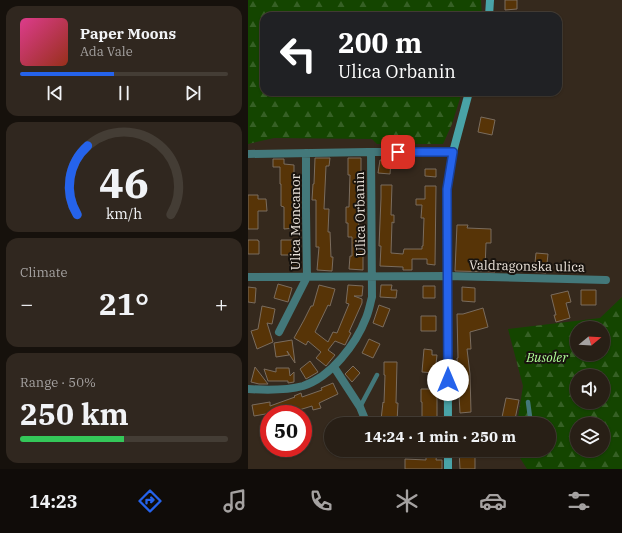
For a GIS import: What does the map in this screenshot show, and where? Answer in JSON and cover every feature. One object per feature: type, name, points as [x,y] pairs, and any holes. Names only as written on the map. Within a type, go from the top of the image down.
[{"type":"main road","points":[[488,12],[490,0]]},
{"type":"main road","points":[[448,417],[447,189],[453,152],[469,96]]},
{"type":"main road","points":[[448,457],[448,469]]},
{"type":"street","name":"Ulica Orbanin","points":[[248,389],[290,388],[303,386],[314,382],[334,367],[343,357],[366,319],[372,297],[371,152]]},
{"type":"street","name":"Ulica Orbanin","points":[[248,154],[453,152]]},
{"type":"street","name":"Ulica Moncanor","points":[[279,332],[307,276],[306,153]]},
{"type":"street","points":[[248,277],[447,276]]},
{"type":"street","name":"Valdragonska ulica","points":[[447,276],[606,280]]},
{"type":"street","points":[[334,367],[360,407],[364,417]]},
{"type":"lane","points":[[360,407],[377,375]]},
{"type":"lane","points":[[528,402],[530,417]]},
{"type":"green space","points":[[248,0],[481,0],[482,12],[260,12],[260,96],[461,96],[452,124],[443,144],[377,144],[372,139],[274,138],[248,144]]},
{"type":"green space","name":"Busoler","points":[[622,297],[622,469],[527,469],[519,457],[556,457],[556,417],[518,417],[523,386],[508,329],[570,322],[570,361],[610,361],[610,321],[575,321],[600,318]]},
{"type":"building","points":[[505,0],[517,0],[517,9],[505,10]]},
{"type":"building","points":[[481,117],[495,120],[492,135],[478,132]]},
{"type":"building","points":[[315,158],[330,158],[329,166],[326,166],[324,209],[329,209],[328,232],[330,232],[331,257],[333,257],[332,271],[317,270],[319,247],[316,247],[316,200],[312,200]]},
{"type":"building","points":[[348,158],[361,158],[362,201],[358,201],[359,231],[363,231],[363,270],[349,269],[350,256],[352,256],[352,237],[348,237],[348,223],[346,223],[346,207],[349,207],[350,175],[348,175]]},
{"type":"building","points":[[273,159],[284,159],[284,164],[294,165],[295,228],[284,229],[284,207],[281,206],[280,167],[273,167]]},
{"type":"building","points":[[380,160],[391,161],[390,174],[378,173]]},
{"type":"building","points":[[425,169],[436,169],[436,177],[425,176]]},
{"type":"building","points":[[381,185],[392,185],[391,215],[394,215],[394,223],[392,222],[391,253],[403,254],[404,249],[422,249],[424,218],[421,218],[422,205],[416,205],[416,199],[425,199],[425,186],[436,186],[435,265],[427,264],[427,259],[412,259],[412,270],[403,270],[403,267],[380,266],[381,246],[379,246]]},
{"type":"building","points":[[248,195],[258,195],[258,199],[266,199],[267,211],[258,211],[258,229],[248,229]]},
{"type":"building","points":[[457,225],[468,225],[467,228],[491,229],[491,243],[486,243],[485,269],[496,270],[495,272],[455,271]]},
{"type":"building","points":[[248,240],[259,241],[259,254],[248,254]]},
{"type":"building","points":[[281,240],[295,240],[295,255],[281,255]]},
{"type":"building","points":[[536,253],[548,254],[546,273],[534,272]]},
{"type":"building","points":[[290,259],[297,259],[297,268],[290,268]]},
{"type":"building","points":[[500,263],[509,263],[509,271],[500,271]]},
{"type":"building","points":[[278,284],[292,288],[288,302],[274,298]]},
{"type":"building","points":[[319,285],[335,289],[330,306],[328,305],[315,332],[328,342],[333,332],[337,333],[349,304],[346,303],[348,285],[363,286],[362,296],[354,296],[362,299],[362,303],[349,332],[351,333],[345,345],[335,341],[328,350],[335,355],[326,366],[316,358],[321,352],[308,341],[306,345],[294,338],[311,306],[313,306]]},
{"type":"building","points":[[381,285],[392,285],[391,290],[397,290],[396,298],[380,297]]},
{"type":"building","points":[[423,286],[435,286],[435,298],[423,298]]},
{"type":"building","points":[[248,287],[256,288],[255,303],[248,302]]},
{"type":"building","points":[[462,287],[475,288],[475,302],[462,301]]},
{"type":"building","points":[[581,290],[596,290],[596,305],[581,305]]},
{"type":"building","points":[[568,291],[571,302],[566,303],[570,318],[556,322],[554,315],[556,315],[551,295]]},
{"type":"building","points":[[379,305],[390,309],[383,327],[373,323]]},
{"type":"building","points":[[262,306],[275,309],[272,324],[267,323],[273,342],[257,349],[251,331],[258,329]]},
{"type":"building","points":[[483,308],[488,327],[470,332],[471,349],[467,349],[470,374],[471,412],[460,413],[457,358],[457,314],[463,314]]},
{"type":"building","points":[[421,316],[436,316],[436,331],[421,331]]},
{"type":"building","points":[[369,339],[380,344],[373,358],[362,353]]},
{"type":"building","points":[[292,340],[295,363],[287,351],[289,355],[276,357],[274,343]]},
{"type":"building","points":[[424,349],[432,350],[432,355],[437,355],[435,373],[422,372]]},
{"type":"building","points":[[310,361],[318,372],[306,379],[300,369]]},
{"type":"building","points":[[384,362],[397,362],[397,417],[381,417],[383,402],[384,403]]},
{"type":"building","points":[[353,366],[360,373],[352,382],[345,374]]},
{"type":"building","points":[[255,367],[268,384],[251,382]]},
{"type":"building","points":[[276,368],[289,368],[290,376],[294,372],[294,382],[288,383],[288,381],[268,381],[264,369],[276,372]]},
{"type":"building","points":[[333,383],[338,394],[319,403],[321,408],[313,410],[312,405],[273,405],[295,397],[294,396],[301,393],[302,397],[322,390],[321,388]]},
{"type":"building","points":[[421,389],[437,389],[437,417],[422,417]]},
{"type":"building","points":[[506,398],[519,400],[515,417],[502,417]]},
{"type":"building","points":[[270,402],[270,405],[260,405],[260,415],[254,416],[252,405]]},
{"type":"building","points":[[426,457],[436,457],[436,460],[442,460],[442,469],[405,469],[405,459],[426,460]]},
{"type":"building","points":[[459,457],[475,457],[475,469],[460,469]]},
{"type":"route","points":[[398,152],[453,152],[447,189],[448,380]]}]
